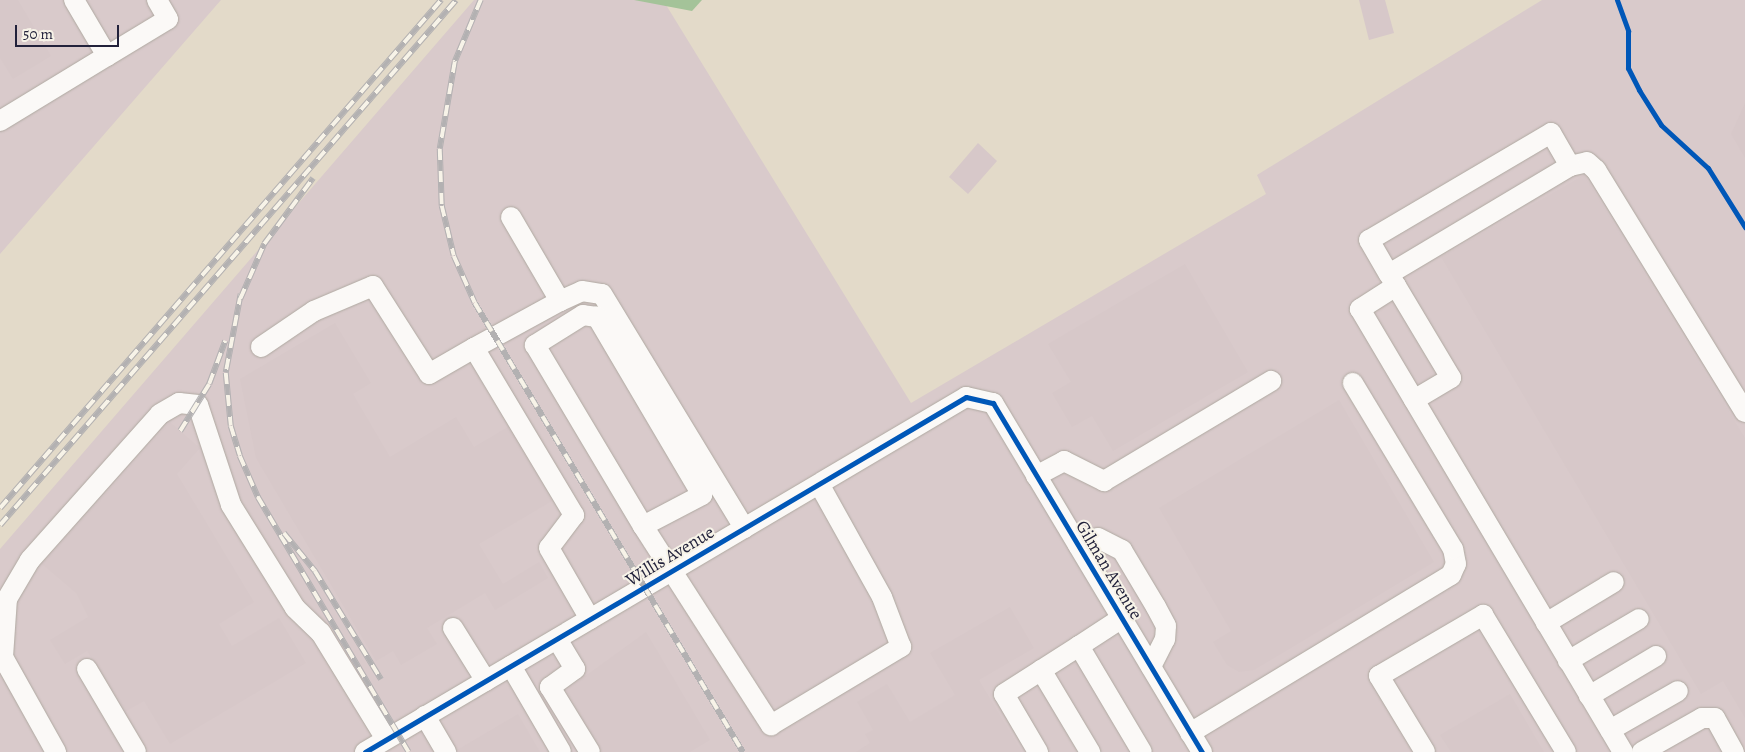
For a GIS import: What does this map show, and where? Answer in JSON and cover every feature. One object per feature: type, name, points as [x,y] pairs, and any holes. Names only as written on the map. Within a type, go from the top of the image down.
[{"type":"street","points":[[74,0],[107,56]]},
{"type":"street","points":[[0,121],[168,19],[157,0]]},
{"type":"street","points":[[1414,400],[1450,378],[1369,240],[1551,134],[1570,166]]},
{"type":"street","points":[[1623,752],[1360,309],[1392,280],[1570,166],[1587,162],[1596,170],[1745,412]]},
{"type":"street","points":[[511,217],[560,301]]},
{"type":"street","points":[[261,347],[314,311],[373,286],[429,374],[560,301],[582,291],[602,294],[744,528]]},
{"type":"street","points":[[643,526],[702,495],[596,317],[583,315],[535,345],[643,526],[771,725],[901,647],[882,597],[819,484]]},
{"type":"street","points":[[474,348],[574,515],[549,548],[590,620]]},
{"type":"street","points":[[1036,476],[1064,461],[1104,481],[1271,381]]},
{"type":"street","points":[[1196,746],[1451,575],[1456,564],[1453,549],[1353,383]]},
{"type":"street","name":"Willis Avenue","points":[[375,748],[425,716],[966,397],[993,403]]},
{"type":"street","points":[[56,752],[3,657],[7,599],[30,560],[160,414],[179,403],[198,405],[231,506],[295,608],[321,633],[375,748]]},
{"type":"street","name":"Gilman Avenue","points":[[993,403],[1122,618],[1196,746]]},
{"type":"street","points":[[1078,546],[1098,538],[1122,550],[1166,626],[1165,638],[1151,667]]},
{"type":"street","points":[[1546,623],[1614,582]]},
{"type":"street","points":[[1425,752],[1379,676],[1483,615],[1566,752]]},
{"type":"street","points":[[1038,752],[1004,694],[1122,618]]},
{"type":"street","points":[[1568,661],[1639,619]]},
{"type":"street","points":[[454,628],[486,681]]},
{"type":"street","points":[[557,639],[576,670],[550,687],[590,752]]},
{"type":"street","points":[[1079,646],[1142,752]]},
{"type":"street","points":[[1589,696],[1656,656]]},
{"type":"street","points":[[510,666],[561,752]]},
{"type":"street","points":[[87,669],[136,752]]},
{"type":"street","points":[[1041,670],[1090,752]]},
{"type":"street","points":[[1610,730],[1678,691]]},
{"type":"street","points":[[425,716],[446,752]]},
{"type":"street","points":[[1642,752],[1709,718],[1715,718],[1734,752]]},
{"type":"shaded area","points":[[0,0],[221,0],[0,254]]},
{"type":"shaded area","points":[[474,0],[663,0],[911,403],[1266,194],[1257,175],[1542,0],[1745,0],[1745,752],[0,752],[0,549]]},
{"type":"green space","points":[[634,0],[702,0],[692,11]]},
{"type":"building","points":[[0,0],[18,0],[51,56],[13,79],[0,58]]},
{"type":"building","points":[[1359,0],[1385,0],[1394,33],[1369,40]]},
{"type":"building","points":[[1745,103],[1745,158],[1731,134]]},
{"type":"building","points":[[978,143],[997,161],[968,194],[949,177]]},
{"type":"building","points":[[1584,175],[1745,438],[1745,718],[1723,681],[1701,694],[1441,257]]},
{"type":"building","points":[[1185,264],[1248,372],[1113,451],[1092,416],[1072,427],[1052,393],[1071,382],[1048,344]]},
{"type":"building","points":[[335,323],[371,383],[353,394],[390,457],[456,417],[474,447],[508,427],[552,501],[479,544],[503,584],[539,562],[548,578],[495,610],[485,593],[427,628],[437,644],[401,665],[393,651],[376,661],[256,458],[240,379]]},
{"type":"building","points":[[1339,400],[1434,562],[1254,670],[1239,672],[1227,665],[1213,642],[1231,631],[1159,508]]},
{"type":"building","points":[[170,422],[200,448],[177,474],[254,602],[219,624],[232,646],[279,618],[306,663],[170,744],[144,701],[126,711],[87,651],[65,664],[50,640],[88,617],[76,593],[42,564]]},
{"type":"building","points":[[1010,607],[1034,648],[979,680],[1022,752],[856,752],[870,743],[865,734],[873,730],[857,702],[887,684],[910,722],[955,695],[930,653]]},
{"type":"building","points":[[646,632],[710,740],[690,752],[602,752],[566,690]]},
{"type":"building","points":[[1510,694],[1544,752],[1451,752],[1440,735]]},
{"type":"building","points":[[518,714],[540,752],[458,752],[457,750]]},
{"type":"railway","points":[[0,508],[441,0]]},
{"type":"railway","points":[[0,525],[456,0]]},
{"type":"railway","points":[[481,0],[455,62],[440,149],[442,206],[454,256],[475,303],[743,752]]},
{"type":"railway","points":[[240,299],[264,244],[313,178]]},
{"type":"railway","points":[[241,294],[226,373],[231,426],[240,456],[258,497],[409,752]]},
{"type":"railway","points":[[180,431],[209,384],[225,341]]},
{"type":"railway","points":[[284,533],[315,571],[381,679]]},
{"type":"cycle path","points":[[1617,0],[1628,31],[1628,68],[1639,90],[1661,125],[1708,168],[1745,227]]},
{"type":"cycle path","points":[[365,752],[966,397],[993,403],[1202,752]]}]
